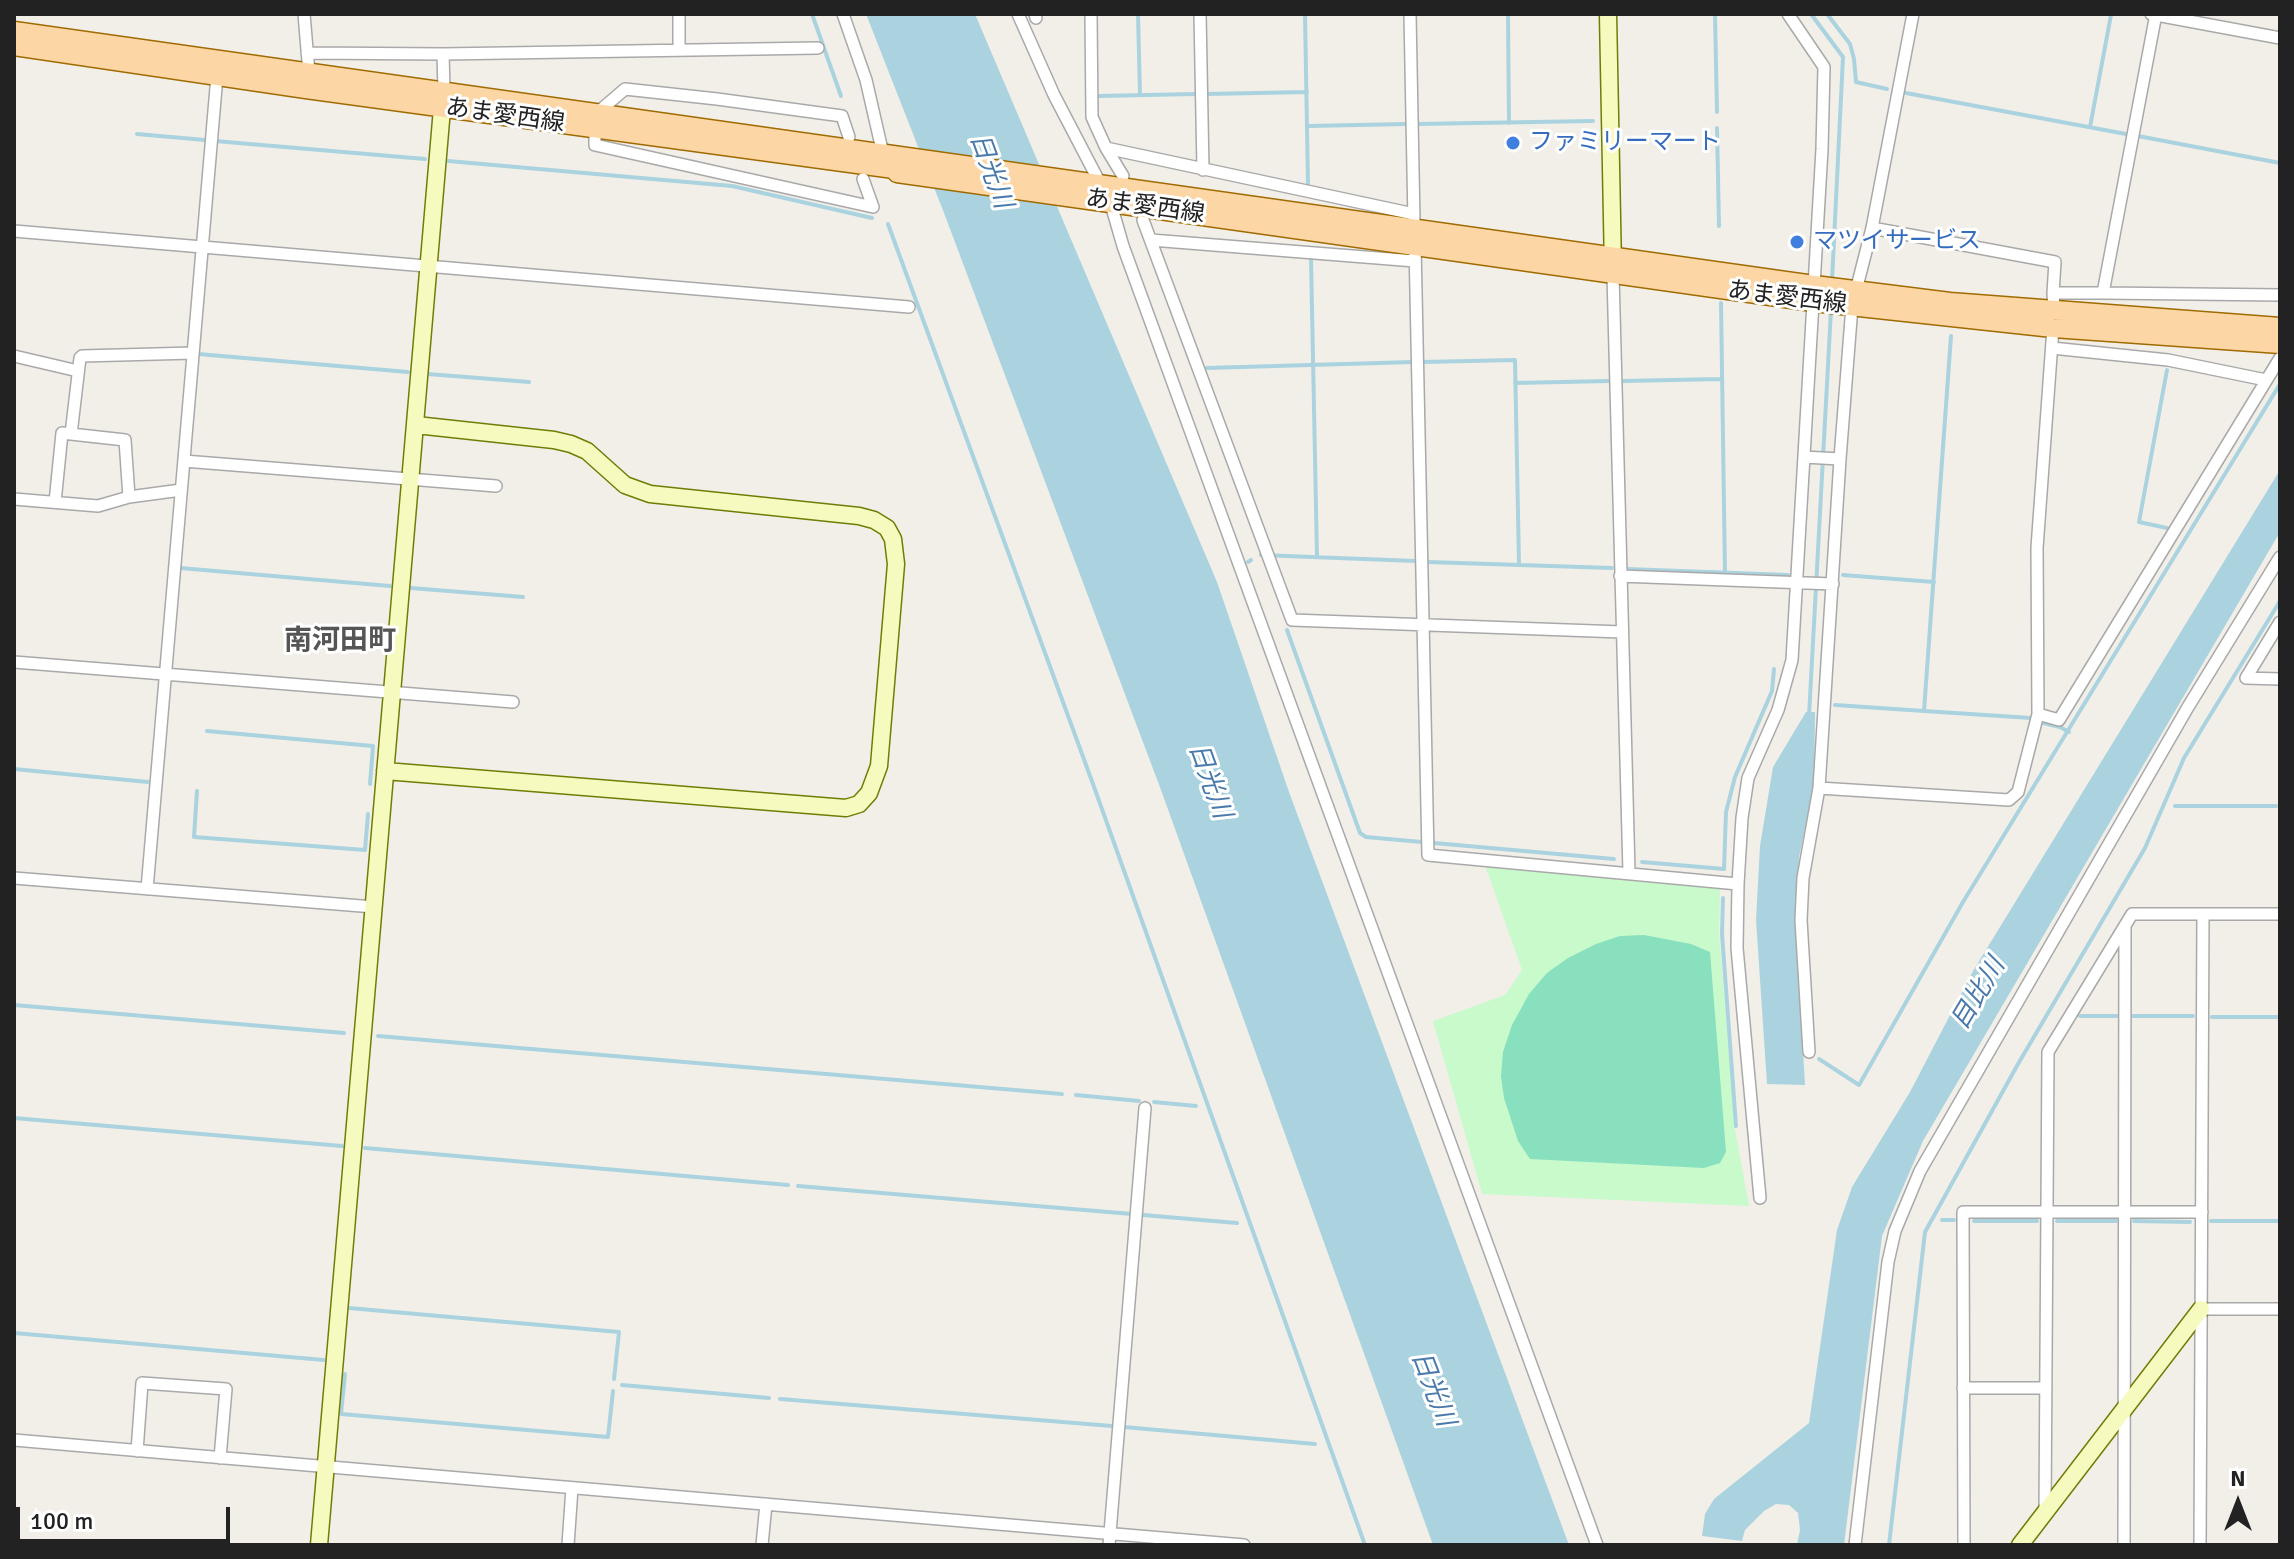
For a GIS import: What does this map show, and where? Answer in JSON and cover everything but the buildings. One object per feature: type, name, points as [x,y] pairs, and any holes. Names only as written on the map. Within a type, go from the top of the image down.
[{"type":"main road","name":"あま愛西線","points":[[14,31],[309,73],[443,99]]},
{"type":"main road","name":"あま愛西線","points":[[14,46],[217,76],[443,99],[894,169],[892,161],[1817,294],[2053,310],[2278,343]]},
{"type":"street","points":[[304,14],[309,73]]},
{"type":"street","points":[[679,14],[679,50]]},
{"type":"street","points":[[843,14],[892,161]]},
{"type":"street","points":[[1018,14],[1123,246],[1597,1545]]},
{"type":"street","points":[[1091,14],[1092,117],[1123,176]]},
{"type":"street","points":[[1200,14],[1203,170]]},
{"type":"street","points":[[1410,14],[1428,855],[1738,884]]},
{"type":"street","points":[[1608,14],[1629,872]]},
{"type":"street","points":[[1760,1198],[1737,948],[1738,884],[1748,778],[1778,710],[1792,660],[1800,583],[1804,457],[1817,294],[1824,67],[1788,14]]},
{"type":"street","points":[[1809,1052],[1801,920],[1803,878],[1819,788],[1848,298],[1872,228],[1913,14]]},
{"type":"street","points":[[2103,293],[2154,14],[2280,38]]},
{"type":"street","points":[[307,53],[818,48]]},
{"type":"street","points":[[319,1545],[416,425],[443,99],[443,54]]},
{"type":"street","points":[[147,889],[217,76]]},
{"type":"street","points":[[849,137],[842,116],[625,89],[596,121],[595,145],[873,207],[863,179]]},
{"type":"street","points":[[1106,148],[1203,170],[1414,238]]},
{"type":"street","points":[[1143,220],[1292,620],[1622,632]]},
{"type":"street","points":[[1819,788],[2009,800],[2018,792],[2038,714],[2037,548],[2052,348],[2055,262],[1872,228]]},
{"type":"street","points":[[14,231],[909,307]]},
{"type":"street","points":[[1151,240],[1414,238]]},
{"type":"street","points":[[2053,310],[2103,293],[2280,295]]},
{"type":"street","points":[[2038,714],[2059,720],[2266,380],[2278,343]]},
{"type":"street","points":[[2052,348],[2168,360],[2266,380]]},
{"type":"street","points":[[71,434],[80,358],[87,354],[193,353]]},
{"type":"street","points":[[14,356],[78,371]]},
{"type":"street","points":[[385,771],[846,808],[859,804],[869,793],[879,766],[896,564],[893,539],[887,528],[859,516],[650,494],[625,485],[587,451],[571,444],[416,425]]},
{"type":"street","points":[[55,502],[62,433],[125,440],[129,497]]},
{"type":"street","points":[[1804,457],[1840,459]]},
{"type":"street","points":[[184,461],[496,486]]},
{"type":"street","points":[[14,499],[98,506],[129,497],[181,490]]},
{"type":"street","points":[[1855,1545],[1888,1262],[1895,1231],[1915,1183],[2180,720],[2280,557]]},
{"type":"street","points":[[1620,576],[1829,584]]},
{"type":"street","points":[[2280,622],[2246,678],[2280,679]]},
{"type":"street","points":[[14,662],[513,702]]},
{"type":"street","points":[[14,878],[374,907]]},
{"type":"street","points":[[2045,1512],[2048,1052],[2132,914],[2280,914]]},
{"type":"street","points":[[2200,1545],[2203,914]]},
{"type":"street","points":[[2124,1545],[2125,926]]},
{"type":"street","points":[[1109,1539],[1145,1108]]},
{"type":"street","points":[[1964,1545],[1963,1212],[2202,1212]]},
{"type":"street","points":[[2020,1545],[2201,1309]]},
{"type":"street","points":[[2201,1309],[2280,1309]]},
{"type":"street","points":[[137,1451],[142,1383],[226,1389],[220,1458]]},
{"type":"street","points":[[1963,1388],[2046,1388]]},
{"type":"street","points":[[14,1440],[766,1504],[1109,1539],[1244,1545]]},
{"type":"street","points":[[568,1545],[572,1488]]},
{"type":"street","points":[[762,1545],[766,1504]]},
{"type":"green space","points":[[1485,865],[1619,876],[1621,880],[1720,889],[1719,934],[1735,1129],[1749,1206],[1482,1194],[1433,1021],[1505,995],[1522,970]]},
{"type":"green space","points":[[1644,935],[1691,944],[1710,952],[1726,1152],[1720,1163],[1704,1168],[1530,1159],[1518,1141],[1504,1098],[1501,1076],[1503,1052],[1512,1025],[1529,994],[1547,973],[1568,958],[1620,936]]},
{"type":"water","name":"日光川","points":[[866,14],[975,14],[1217,582],[1289,792],[1569,1545],[1433,1545],[1161,790]]},
{"type":"water","name":"目比川","points":[[2280,470],[2280,532],[1923,1141],[1882,1236],[1844,1545],[1797,1545],[1800,1530],[1798,1513],[1789,1505],[1776,1504],[1745,1530],[1742,1541],[1702,1536],[1705,1514],[1714,1499],[1809,1423],[1837,1230],[1852,1187],[1910,1092],[1973,971]]},
{"type":"water","points":[[1806,712],[1815,712],[1814,785],[1799,857],[1796,925],[1805,1085],[1767,1084],[1756,920],[1760,846],[1773,767]]},
{"type":"waterway","points":[[812,14],[841,96]]},
{"type":"waterway","points":[[1138,14],[1140,95]]},
{"type":"waterway","points":[[1305,14],[1308,186]]},
{"type":"waterway","points":[[1508,14],[1509,123]]},
{"type":"waterway","points":[[1715,14],[1717,112]]},
{"type":"waterway","points":[[1811,14],[1843,57],[1832,281]]},
{"type":"waterway","points":[[1827,14],[1850,44],[1856,82],[1887,89]]},
{"type":"waterway","points":[[2090,127],[2111,15]]},
{"type":"waterway","points":[[1207,94],[1307,92]]},
{"type":"waterway","points":[[1906,93],[2126,134]]},
{"type":"waterway","points":[[1099,96],[1196,94]]},
{"type":"waterway","points":[[1417,124],[1593,121]]},
{"type":"waterway","points":[[1308,126],[1406,124]]},
{"type":"waterway","points":[[1717,128],[1719,226]]},
{"type":"waterway","points":[[137,134],[205,140]]},
{"type":"waterway","points":[[2138,136],[2280,163]]},
{"type":"waterway","points":[[215,141],[425,159]]},
{"type":"waterway","points":[[448,161],[732,186],[872,218]]},
{"type":"waterway","points":[[888,224],[1093,784],[1365,1545]]},
{"type":"waterway","points":[[1311,259],[1317,557]]},
{"type":"waterway","points":[[1721,303],[1725,573]]},
{"type":"waterway","points":[[1809,716],[1831,310]]},
{"type":"waterway","points":[[1951,336],[1924,711],[2031,718]]},
{"type":"waterway","points":[[198,354],[408,372]]},
{"type":"waterway","points":[[1423,362],[1515,360],[1519,565]]},
{"type":"waterway","points":[[1207,368],[1413,362]]},
{"type":"waterway","points":[[2167,370],[2139,522],[2167,528]]},
{"type":"waterway","points":[[428,374],[529,382]]},
{"type":"waterway","points":[[1623,381],[1721,379]]},
{"type":"waterway","points":[[1515,383],[1609,381]]},
{"type":"waterway","points":[[1819,1059],[1859,1085],[1963,902],[2280,384]]},
{"type":"waterway","points":[[1261,555],[1415,561]]},
{"type":"waterway","points":[[1428,562],[1612,568]]},
{"type":"waterway","points":[[180,568],[390,586]]},
{"type":"waterway","points":[[1627,569],[1788,575]]},
{"type":"waterway","points":[[1843,575],[1934,582]]},
{"type":"waterway","points":[[411,588],[523,597]]},
{"type":"waterway","points":[[1889,1545],[1925,1232],[2018,1064],[2145,848],[2184,758],[2280,601]]},
{"type":"waterway","points":[[1287,630],[1360,833],[1366,837],[1422,842]]},
{"type":"waterway","points":[[1642,862],[1724,869],[1726,812],[1735,777],[1772,691],[1774,669]]},
{"type":"waterway","points":[[1835,705],[1924,711]]},
{"type":"waterway","points":[[2043,723],[2069,732]]},
{"type":"waterway","points":[[207,731],[373,746],[370,784]]},
{"type":"waterway","points":[[14,769],[148,782]]},
{"type":"waterway","points":[[197,791],[194,837],[365,850],[368,814]]},
{"type":"waterway","points":[[2175,806],[2276,806]]},
{"type":"waterway","points":[[1434,843],[1614,859]]},
{"type":"waterway","points":[[1723,898],[1722,934],[1736,1126]]},
{"type":"waterway","points":[[14,1005],[344,1033]]},
{"type":"waterway","points":[[2080,1016],[2118,1016]]},
{"type":"waterway","points":[[2133,1016],[2193,1016]]},
{"type":"waterway","points":[[2212,1017],[2280,1017]]},
{"type":"waterway","points":[[378,1036],[1062,1094]]},
{"type":"waterway","points":[[1076,1095],[1139,1101]]},
{"type":"waterway","points":[[1154,1102],[1196,1106]]},
{"type":"waterway","points":[[14,1118],[342,1146]]},
{"type":"waterway","points":[[365,1148],[788,1185]]},
{"type":"waterway","points":[[798,1186],[1132,1214]]},
{"type":"waterway","points":[[1143,1215],[1237,1223]]},
{"type":"waterway","points":[[1942,1220],[1954,1220]]},
{"type":"waterway","points":[[1974,1221],[2037,1221]]},
{"type":"waterway","points":[[2057,1221],[2116,1221]]},
{"type":"waterway","points":[[2134,1221],[2190,1222]]},
{"type":"waterway","points":[[2211,1221],[2280,1221]]},
{"type":"waterway","points":[[349,1308],[619,1332],[614,1379]]},
{"type":"waterway","points":[[14,1333],[324,1360]]},
{"type":"waterway","points":[[345,1374],[341,1414],[608,1437],[613,1391]]},
{"type":"waterway","points":[[622,1385],[769,1398]]},
{"type":"waterway","points":[[780,1399],[1112,1426]]},
{"type":"waterway","points":[[1124,1427],[1315,1444]]},
{"type":"place","name":"ファミリーマート","points":[[1513,143]]},
{"type":"place","name":"マツイサービス","points":[[1797,242]]},
{"type":"district","name":"南河田町","points":[[340,642]]}]
